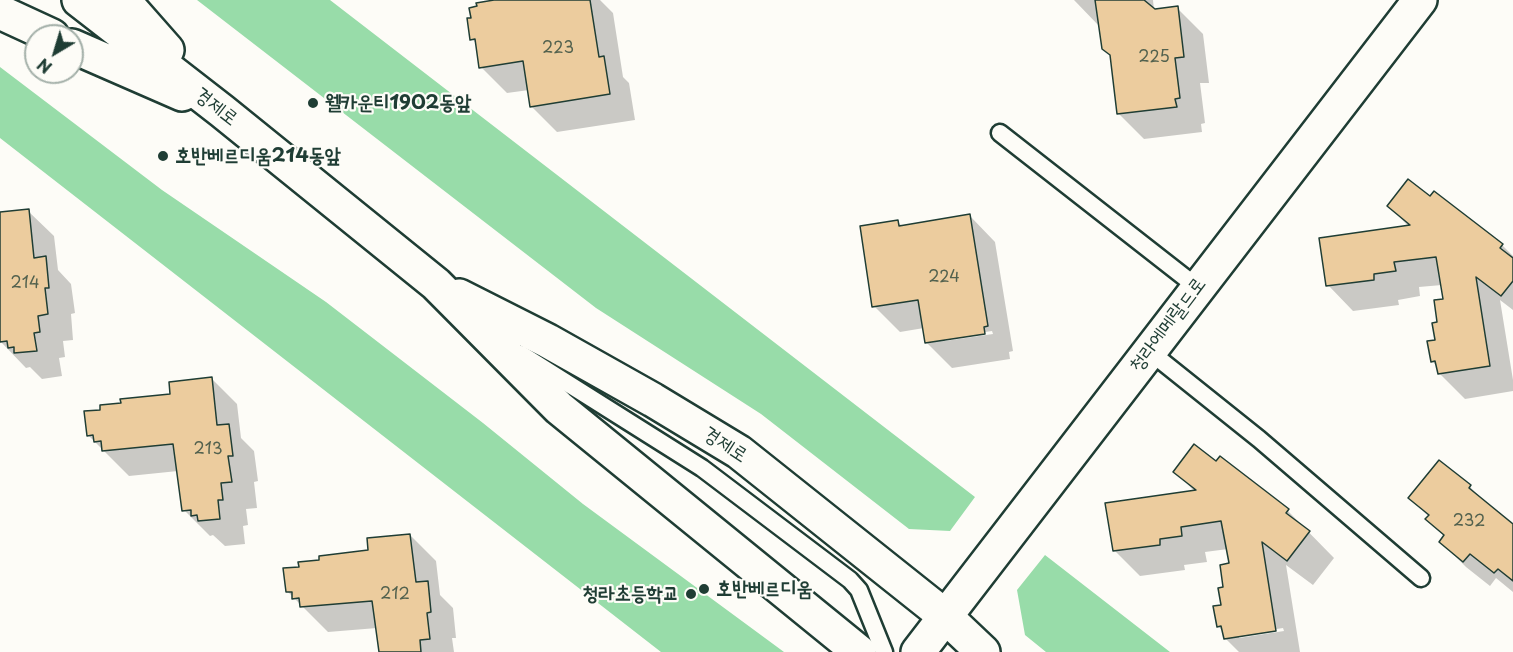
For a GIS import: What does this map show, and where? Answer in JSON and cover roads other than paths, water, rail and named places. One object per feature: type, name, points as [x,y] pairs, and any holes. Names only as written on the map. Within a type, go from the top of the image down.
[{"type":"main road","name":"경제로","points":[[79,0],[222,111],[436,284],[559,408],[859,652]]},
{"type":"main road","points":[[123,0],[222,111]]},
{"type":"main road","name":"청라에메랄드로","points":[[918,652],[1420,0]]},
{"type":"main road","points":[[0,12],[26,24]]},
{"type":"main road","points":[[84,52],[222,111]]},
{"type":"main road","name":"경제로","points":[[436,284],[548,341],[739,452],[945,616],[983,652]]},
{"type":"lane","points":[[1000,133],[1197,287]]},
{"type":"lane","points":[[475,324],[702,468],[850,580],[859,590],[884,652]]},
{"type":"lane","points":[[1149,351],[1259,440],[1421,578]]},
{"type":"lane","points":[[945,616],[963,652]]},
{"type":"place","name":"웰카운티1902동앞","points":[[313,103]]},
{"type":"place","name":"호반베르디움214동앞","points":[[163,156]]},
{"type":"place","name":"호반베르디움","points":[[704,589]]},
{"type":"place","name":"청라초등학교","points":[[691,594]]}]
